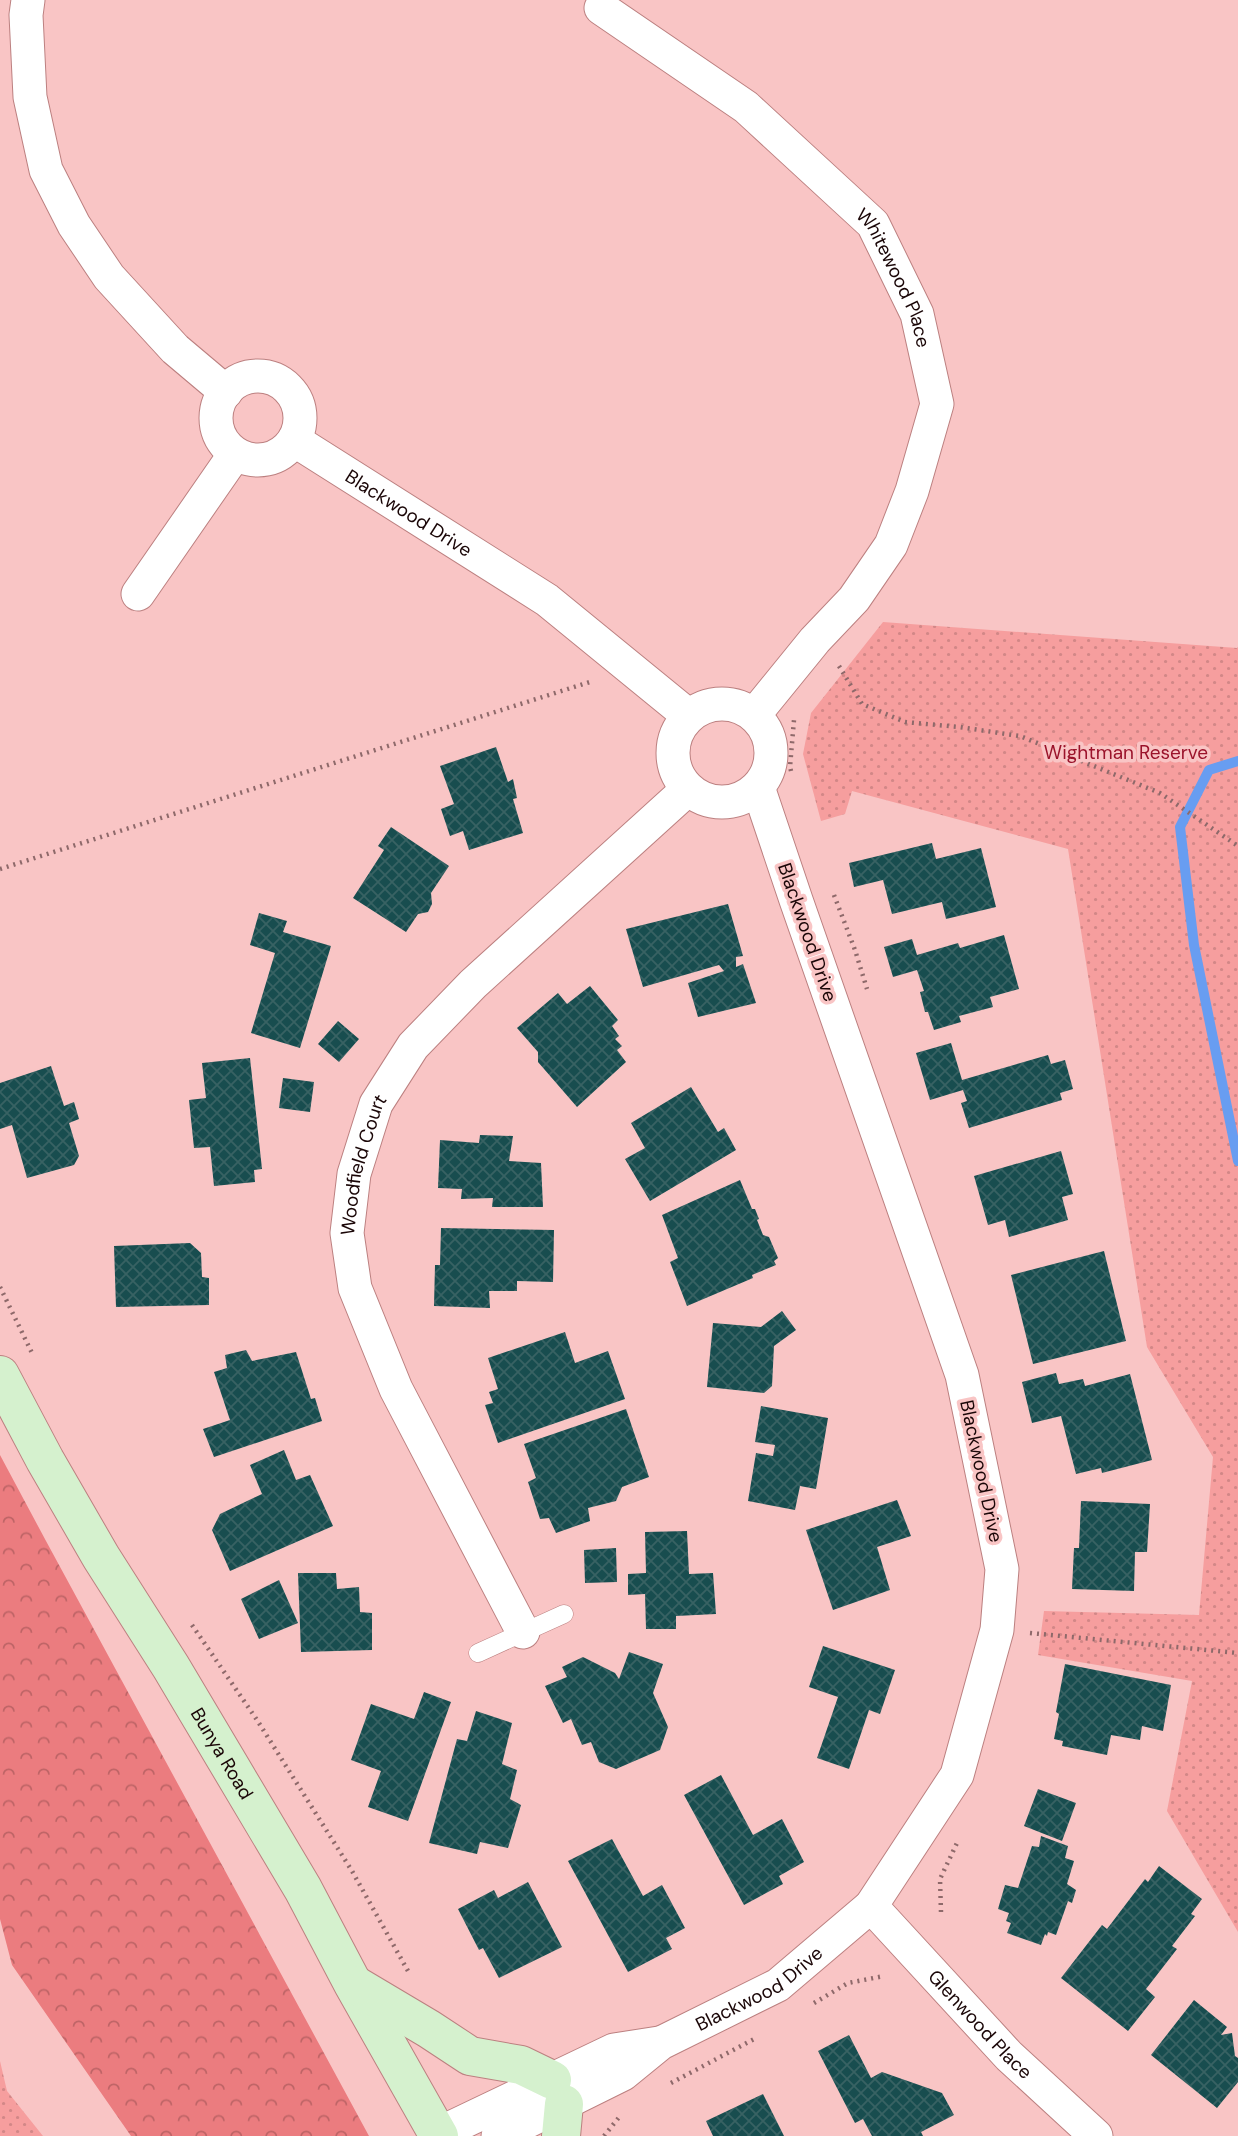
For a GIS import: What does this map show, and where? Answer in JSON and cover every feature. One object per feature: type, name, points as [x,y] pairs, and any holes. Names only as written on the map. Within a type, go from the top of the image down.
[{"type":"main road","name":"Bunya Road","points":[[0,1375],[44,1460],[303,1889],[353,1984],[439,2135]]},
{"type":"main road","points":[[353,1984],[470,2056],[521,2065],[559,2107]]},
{"type":"street","points":[[28,0],[26,15],[30,97],[46,170],[74,225],[117,286],[176,349],[226,392]]},
{"type":"street","name":"Whitewood Place","points":[[601,8],[746,107],[873,224],[917,314],[937,404],[912,491],[891,545],[854,599],[815,640],[754,715]]},
{"type":"street","points":[[260,376],[274,379],[286,387],[295,398],[299,412],[299,426],[294,440],[274,457],[261,460],[235,454],[219,433],[216,420],[218,406],[226,392],[239,381],[260,376]]},
{"type":"street","name":"Blackwood Drive","points":[[294,440],[547,600],[689,716]]},
{"type":"street","points":[[138,594],[235,454]]},
{"type":"street","points":[[713,704],[740,707],[754,715],[764,727],[770,742],[771,758],[767,774],[758,787],[732,802],[701,798],[688,789],[679,776],[673,752],[679,729],[689,716],[713,704]]},
{"type":"street","name":"Blackwood Drive","points":[[498,2136],[623,2074],[661,2043],[778,1985],[871,1906],[957,1775],[997,1630],[1002,1569],[962,1376],[758,787]]},
{"type":"street","name":"Woodfield Court","points":[[523,1632],[396,1389],[355,1288],[347,1233],[354,1174],[376,1104],[413,1046],[472,984],[688,789]]},
{"type":"street","name":"Glenwood Place","points":[[871,1906],[1009,2056],[1096,2136]]},
{"type":"street","name":"Blackwood Drive","points":[[439,2135],[559,2107]]},
{"type":"lane","points":[[478,1653],[564,1614]]},
{"type":"path","points":[[815,640],[836,659],[862,704],[905,722],[1020,736],[1160,793],[1238,846]]},
{"type":"path","points":[[0,869],[631,669]]},
{"type":"path","points":[[0,1287],[34,1358]]},
{"type":"path","points":[[191,1622],[257,1720],[352,1871],[413,1979]]},
{"type":"path","points":[[1027,1633],[1238,1653]]},
{"type":"path","points":[[814,2003],[848,1983],[884,1976]]},
{"type":"path","points":[[665,2085],[757,2037]]},
{"type":"path","points":[[604,2136],[626,2109]]},
{"type":"green space","name":"Wightman Reserve","points":[[883,622],[1238,647],[1238,1932],[1167,1811],[1192,1681],[1038,1655],[1044,1611],[1199,1615],[1213,1457],[1147,1347],[1068,849],[852,791],[845,814],[821,821],[803,754],[811,713]]},
{"type":"green space","points":[[0,1455],[369,2136],[131,2136],[12,1965],[0,1919]]},
{"type":"green space","points":[[0,2061],[7,2091],[43,2136],[0,2136]]},
{"type":"building","points":[[496,747],[508,782],[513,779],[517,798],[513,799],[523,833],[469,850],[463,831],[450,836],[441,809],[454,804],[440,766]]},
{"type":"building","points":[[391,827],[449,866],[431,893],[432,904],[428,912],[418,914],[406,932],[353,898],[384,850],[378,846]]},
{"type":"building","points":[[932,843],[936,859],[981,848],[996,907],[946,919],[942,902],[892,914],[883,880],[854,887],[849,863]]},
{"type":"building","points":[[728,904],[743,956],[736,957],[736,967],[743,964],[756,1003],[698,1017],[688,983],[724,971],[719,965],[643,987],[626,929]]},
{"type":"building","points":[[259,913],[287,921],[283,932],[331,946],[300,1048],[251,1033],[275,953],[250,945]]},
{"type":"building","points":[[1004,935],[1019,989],[990,997],[993,1007],[959,1016],[961,1022],[934,1030],[928,1012],[925,1012],[920,992],[924,991],[917,970],[893,977],[884,947],[912,939],[917,955],[958,943],[960,948]]},
{"type":"building","points":[[590,986],[618,1020],[612,1026],[619,1036],[615,1039],[622,1046],[617,1050],[626,1062],[577,1107],[538,1062],[538,1052],[517,1028],[558,993],[567,1004]]},
{"type":"building","points":[[338,1021],[359,1039],[339,1062],[318,1044]]},
{"type":"building","points":[[951,1043],[962,1080],[1048,1055],[1051,1064],[1065,1060],[1073,1089],[1060,1093],[1062,1100],[969,1128],[961,1103],[967,1101],[963,1090],[930,1100],[916,1053]]},
{"type":"building","points":[[250,1058],[262,1169],[254,1170],[255,1182],[214,1186],[210,1147],[194,1148],[189,1100],[206,1098],[202,1063]]},
{"type":"building","points":[[51,1066],[64,1106],[74,1102],[79,1119],[69,1123],[79,1156],[74,1165],[27,1178],[12,1125],[0,1129],[0,1083]]},
{"type":"building","points":[[283,1078],[314,1082],[310,1112],[279,1108]]},
{"type":"building","points":[[691,1087],[718,1132],[724,1128],[736,1150],[650,1201],[625,1159],[645,1148],[631,1123]]},
{"type":"building","points":[[480,1135],[513,1136],[509,1161],[541,1163],[543,1207],[492,1207],[493,1198],[461,1199],[462,1189],[438,1188],[440,1140],[479,1143]]},
{"type":"building","points":[[1061,1151],[1073,1194],[1062,1197],[1068,1220],[1009,1237],[1005,1220],[988,1225],[974,1176]]},
{"type":"building","points":[[740,1180],[752,1209],[755,1209],[763,1235],[769,1237],[778,1258],[774,1261],[776,1265],[752,1275],[753,1278],[687,1306],[670,1262],[678,1258],[662,1215]]},
{"type":"building","points":[[441,1228],[554,1230],[553,1282],[517,1281],[517,1291],[489,1291],[490,1308],[434,1306],[435,1265],[440,1265]]},
{"type":"building","points":[[190,1243],[201,1253],[202,1277],[209,1278],[209,1305],[116,1307],[114,1246]]},
{"type":"building","points":[[1104,1251],[1126,1341],[1033,1364],[1011,1275]]},
{"type":"building","points":[[782,1311],[796,1330],[774,1346],[772,1386],[764,1393],[707,1387],[713,1323],[761,1327]]},
{"type":"building","points":[[565,1332],[575,1363],[608,1351],[625,1399],[498,1443],[485,1405],[493,1403],[489,1392],[498,1389],[488,1358]]},
{"type":"building","points":[[246,1350],[252,1361],[296,1352],[311,1399],[315,1398],[322,1421],[214,1457],[203,1429],[230,1420],[214,1372],[227,1368],[225,1355]]},
{"type":"building","points":[[1056,1373],[1059,1384],[1083,1379],[1085,1386],[1130,1374],[1152,1460],[1102,1473],[1101,1468],[1076,1474],[1061,1416],[1032,1423],[1022,1382]]},
{"type":"building","points":[[761,1406],[828,1418],[816,1489],[800,1486],[795,1510],[748,1501],[756,1453],[773,1456],[775,1445],[755,1442]]},
{"type":"building","points":[[626,1409],[649,1477],[622,1487],[616,1501],[588,1508],[590,1521],[556,1533],[549,1518],[540,1519],[528,1482],[536,1478],[524,1444]]},
{"type":"building","points":[[284,1450],[296,1480],[310,1475],[333,1526],[230,1571],[212,1530],[220,1514],[262,1494],[250,1465]]},
{"type":"building","points":[[897,1500],[911,1536],[877,1547],[890,1590],[833,1610],[806,1530]]},
{"type":"building","points":[[1081,1501],[1150,1504],[1147,1552],[1135,1552],[1134,1591],[1072,1589],[1074,1548],[1079,1548]]},
{"type":"building","points":[[687,1531],[689,1574],[713,1573],[716,1614],[676,1616],[676,1629],[646,1629],[645,1594],[628,1595],[628,1574],[646,1573],[645,1532]]},
{"type":"building","points":[[616,1548],[617,1582],[585,1583],[584,1550]]},
{"type":"building","points":[[298,1573],[336,1573],[337,1589],[359,1587],[360,1612],[372,1613],[372,1650],[301,1652]]},
{"type":"building","points":[[279,1580],[298,1623],[259,1639],[241,1599]]},
{"type":"building","points":[[823,1646],[895,1670],[880,1714],[869,1710],[849,1769],[817,1758],[838,1697],[809,1687]]},
{"type":"building","points":[[629,1652],[663,1664],[653,1693],[668,1727],[660,1750],[616,1769],[599,1762],[591,1742],[582,1745],[571,1719],[563,1723],[545,1686],[567,1677],[562,1667],[583,1657],[615,1673],[619,1679]]},
{"type":"building","points":[[1065,1664],[1171,1685],[1163,1731],[1142,1726],[1140,1740],[1111,1735],[1107,1755],[1062,1746],[1063,1741],[1054,1739]]},
{"type":"building","points":[[424,1692],[451,1702],[408,1821],[368,1807],[381,1771],[351,1760],[371,1704],[414,1719]]},
{"type":"building","points":[[476,1711],[512,1723],[502,1764],[517,1770],[510,1799],[521,1805],[508,1848],[480,1842],[477,1854],[429,1843],[457,1739],[467,1741]]},
{"type":"building","points":[[721,1775],[753,1835],[782,1819],[804,1862],[779,1876],[783,1884],[744,1905],[684,1795]]},
{"type":"building","points":[[1038,1789],[1076,1803],[1062,1841],[1024,1826]]},
{"type":"building","points":[[1041,1836],[1068,1846],[1065,1858],[1074,1861],[1067,1884],[1076,1890],[1072,1903],[1068,1901],[1056,1935],[1048,1932],[1047,1936],[1045,1934],[1041,1945],[1007,1933],[1011,1923],[1006,1921],[1009,1913],[998,1909],[1005,1885],[1018,1888],[1032,1846],[1039,1847]]},
{"type":"building","points":[[612,1839],[643,1896],[662,1885],[685,1928],[666,1938],[672,1949],[628,1972],[568,1861]]},
{"type":"building","points":[[1159,1866],[1202,1899],[1191,1914],[1195,1916],[1172,1946],[1177,1949],[1146,1989],[1155,1997],[1128,2031],[1061,1978],[1102,1925],[1107,1929],[1145,1879],[1148,1882]]},
{"type":"building","points":[[528,1882],[562,1947],[499,1978],[483,1948],[479,1950],[458,1909],[494,1890],[498,1898]]},
{"type":"building","points":[[1194,2000],[1227,2027],[1221,2035],[1232,2033],[1235,2056],[1238,2058],[1238,2082],[1217,2108],[1151,2055]]},
{"type":"building","points":[[849,2035],[871,2078],[882,2072],[942,2093],[954,2115],[921,2132],[923,2136],[872,2136],[863,2119],[855,2123],[818,2051]]},
{"type":"building","points":[[763,2094],[784,2136],[713,2136],[706,2121]]},
{"type":"waterway","points":[[1238,761],[1209,770],[1180,827],[1194,945],[1238,1161]]}]
